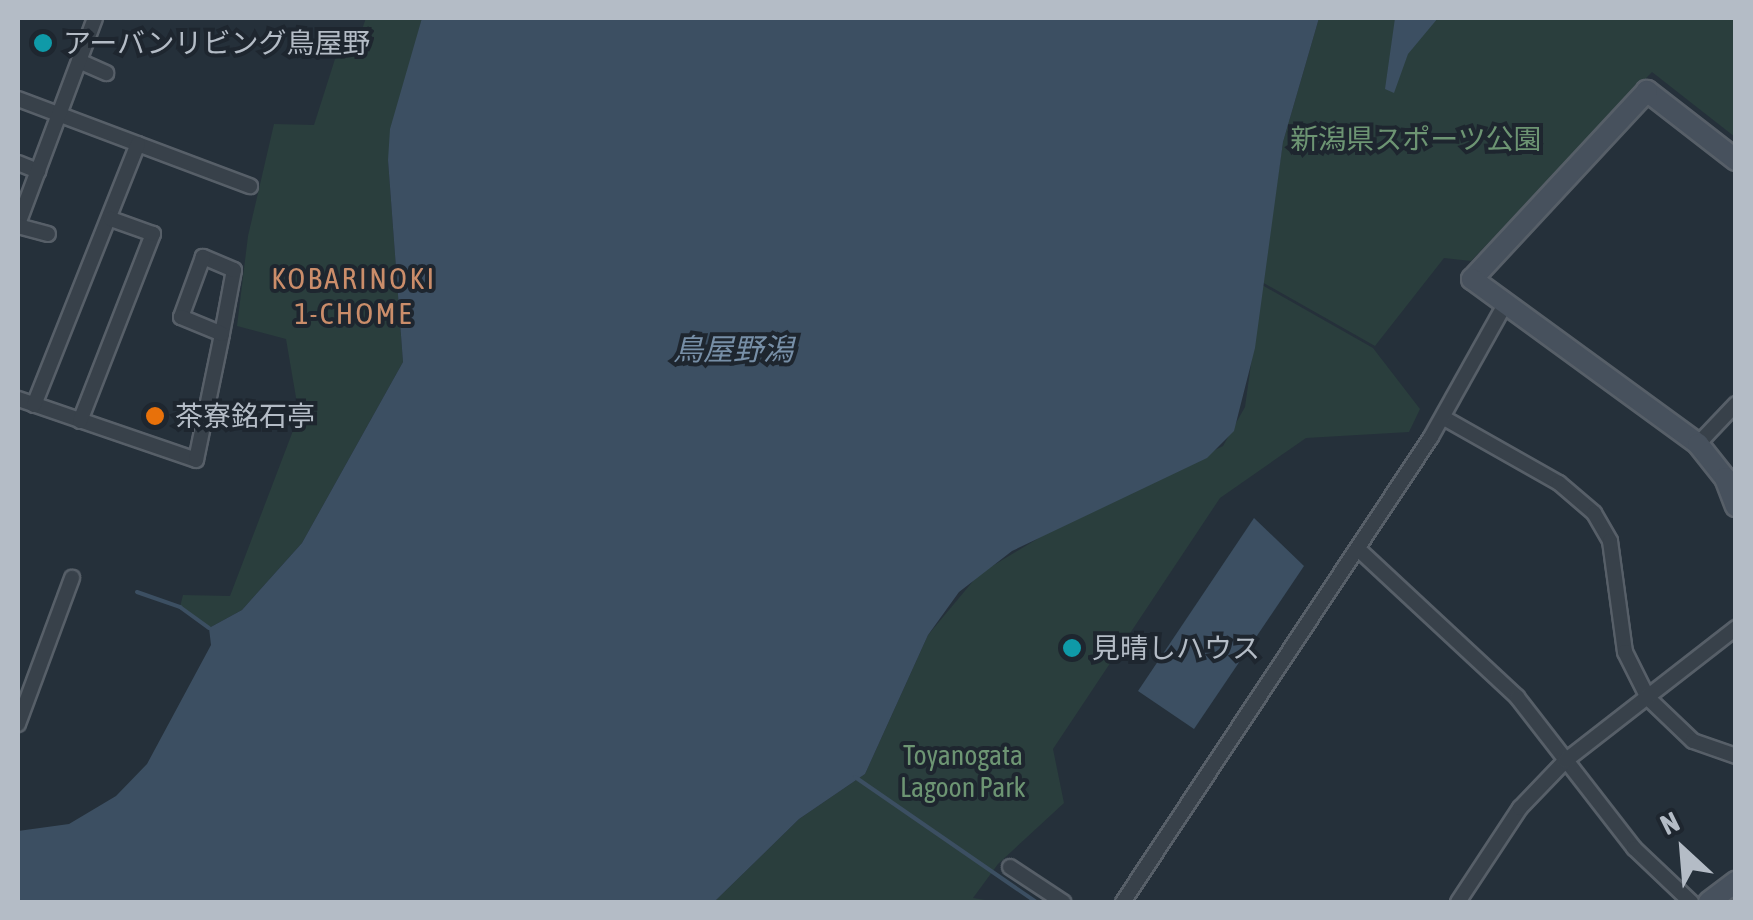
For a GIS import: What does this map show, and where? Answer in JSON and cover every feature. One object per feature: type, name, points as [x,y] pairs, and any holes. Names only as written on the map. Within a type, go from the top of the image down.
[{"type":"street","points":[[48,234],[18,225],[24,186],[38,171],[95,18]]},
{"type":"street","points":[[79,61],[106,73]]},
{"type":"street","points":[[1736,160],[1646,91],[1472,279],[1698,444],[1725,478],[1736,506]]},
{"type":"street","points":[[18,99],[250,186]]},
{"type":"street","points":[[34,405],[138,144]]},
{"type":"street","points":[[18,163],[38,171]]},
{"type":"street","points":[[80,421],[152,234],[111,219]]},
{"type":"street","points":[[18,399],[196,460],[222,334],[234,270],[202,257],[181,318],[222,334]]},
{"type":"street","points":[[1122,902],[1444,418],[1506,303]]},
{"type":"street","points":[[1698,444],[1736,404]]},
{"type":"street","points":[[1444,418],[1559,483],[1594,514],[1610,540],[1625,652],[1648,698],[1693,741],[1736,756]]},
{"type":"street","points":[[1359,550],[1517,697],[1634,848],[1690,902]]},
{"type":"street","points":[[18,724],[72,578]]},
{"type":"street","points":[[1458,902],[1520,808],[1566,761],[1736,628]]},
{"type":"street","points":[[1010,868],[1063,902]]},
{"type":"street","points":[[1709,902],[1736,882]]},
{"type":"green space","points":[[366,18],[422,18],[388,160],[403,362],[302,543],[242,610],[209,628],[180,607],[183,595],[230,596],[299,415],[286,339],[237,326],[248,236],[274,124],[314,125],[335,59],[354,52]]},
{"type":"green space","name":"新潟県スポーツ公園","points":[[1319,18],[1735,18],[1735,137],[1652,72],[1471,261],[1444,258],[1375,346],[1262,282],[1283,142]]},
{"type":"green space","name":"Toyanogata Lagoon Park","points":[[1262,285],[1373,348],[1420,409],[1409,432],[1306,438],[1220,498],[1053,749],[1064,803],[998,864],[973,898],[997,902],[714,902],[799,819],[865,774],[928,635],[979,574],[1062,524],[1223,446],[1245,407]]},
{"type":"water","name":"鳥屋野潟","points":[[422,18],[1319,18],[1283,142],[1255,348],[1234,431],[1207,458],[1012,551],[959,592],[928,635],[865,774],[799,819],[714,902],[18,902],[18,831],[69,824],[116,796],[147,764],[211,645],[209,628],[242,610],[302,543],[403,362],[388,160],[390,129]]},
{"type":"water","points":[[1395,18],[1438,18],[1408,54],[1394,93],[1385,89]]},
{"type":"water","points":[[1254,518],[1304,566],[1194,729],[1138,691]]},
{"type":"waterway","points":[[137,592],[180,607],[209,628]]},
{"type":"waterway","points":[[855,777],[1036,902]]},
{"type":"place","name":"アーバンリビング鳥屋野","points":[[43,43]]},
{"type":"place","name":"茶寮銘石亭","points":[[155,416]]},
{"type":"place","name":"見晴しハウス","points":[[1072,648]]},
{"type":"district","name":"KOBARINOKI 1-CHOME","points":[[354,295]]}]
